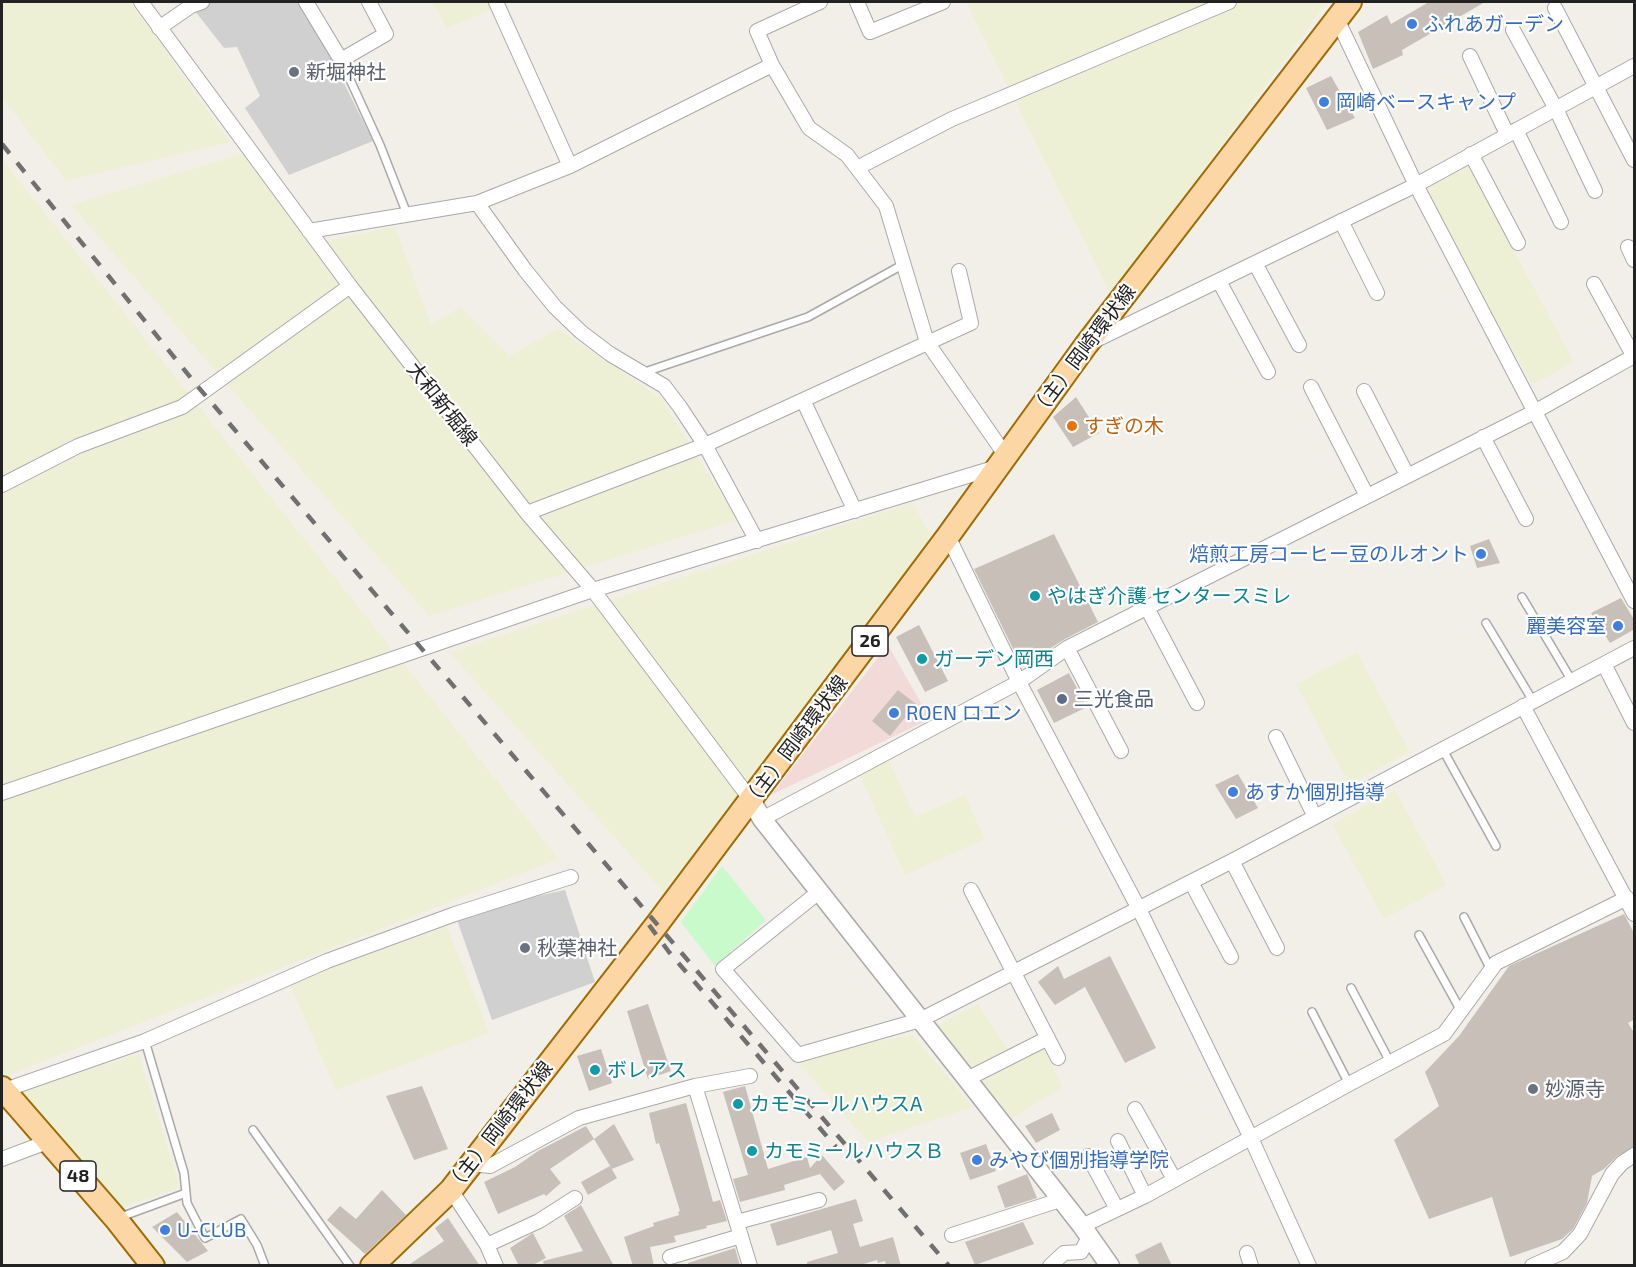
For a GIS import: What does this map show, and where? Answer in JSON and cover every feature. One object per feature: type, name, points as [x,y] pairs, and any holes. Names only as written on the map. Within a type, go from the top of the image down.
[{"type":"main road","name":"（主）岡崎環状線","points":[[372,1266],[451,1190],[757,809],[948,536],[1086,345],[1343,10]]},
{"type":"main road","name":"48","points":[[2,1090],[116,1219],[153,1266]]},
{"type":"street","name":"大和新堀線","points":[[141,2],[350,286],[527,513],[593,590],[757,809]]},
{"type":"street","points":[[159,28],[191,6],[202,2]]},
{"type":"street","points":[[306,2],[341,60],[386,34],[369,2]]},
{"type":"street","points":[[496,2],[570,166]]},
{"type":"street","points":[[2,793],[593,590],[855,511],[1002,462],[927,342],[886,207],[847,155],[809,128],[772,66],[757,31],[820,2]]},
{"type":"street","points":[[857,2],[870,32],[943,2]]},
{"type":"street","points":[[857,168],[952,119],[1229,2]]},
{"type":"street","points":[[1555,9],[1635,160]]},
{"type":"street","points":[[1343,10],[1416,185],[1635,601]]},
{"type":"street","points":[[1513,30],[1556,109],[1595,192]]},
{"type":"street","points":[[1470,56],[1561,222]]},
{"type":"street","points":[[309,231],[477,203],[570,166],[772,66]]},
{"type":"street","points":[[1086,345],[1416,185],[1635,66]]},
{"type":"street","points":[[1471,154],[1518,243]]},
{"type":"street","points":[[477,203],[525,270],[555,307],[610,354],[664,386],[705,445],[757,541]]},
{"type":"street","points":[[1341,221],[1377,293]]},
{"type":"street","points":[[1628,247],[1635,260]]},
{"type":"street","points":[[1255,263],[1299,345]]},
{"type":"street","points":[[527,513],[705,445],[971,323],[959,272]]},
{"type":"street","points":[[1219,281],[1269,372]]},
{"type":"street","points":[[1110,1266],[1086,1231],[968,1078],[920,1020],[757,809],[1019,682],[1067,648],[1146,606],[1536,411],[1634,357],[1594,284]]},
{"type":"street","points":[[2,485],[78,446],[182,407],[350,286]]},
{"type":"street","points":[[1311,387],[1367,496]]},
{"type":"street","points":[[1364,391],[1407,475]]},
{"type":"street","points":[[803,400],[855,511]]},
{"type":"street","points":[[1483,437],[1526,519]]},
{"type":"street","points":[[948,536],[1019,682],[1139,909],[1251,1138],[1309,1266]]},
{"type":"street","points":[[1146,606],[1197,703]]},
{"type":"street","points":[[1067,648],[1121,751]]},
{"type":"street","points":[[820,891],[723,969],[798,1055],[920,1020],[1232,861],[1635,648]]},
{"type":"street","points":[[1604,664],[1635,723]]},
{"type":"street","points":[[1528,704],[1635,914]]},
{"type":"street","points":[[1276,737],[1315,817]]},
{"type":"street","points":[[1232,861],[1277,948]]},
{"type":"street","points":[[2,1090],[145,1041],[327,961],[455,914],[571,877]]},
{"type":"street","points":[[1191,882],[1231,957]]},
{"type":"street","points":[[971,890],[1058,1058]]},
{"type":"street","points":[[1050,1266],[1064,1253],[1081,1252],[1086,1231],[1117,1209],[1444,1034],[1496,963],[1627,898]]},
{"type":"street","points":[[968,1078],[1048,1038]]},
{"type":"street","points":[[471,1164],[490,1166],[579,1118],[695,1086],[750,1076]]},
{"type":"street","points":[[695,1086],[750,1266]]},
{"type":"street","points":[[1135,1109],[1174,1179]]},
{"type":"street","points":[[1118,1141],[1145,1196]]},
{"type":"street","points":[[2,1160],[47,1142]]},
{"type":"street","points":[[1532,1266],[1557,1261],[1563,1251],[1580,1234],[1612,1174],[1622,1163],[1635,1155]]},
{"type":"street","points":[[1088,1156],[1117,1209]]},
{"type":"street","points":[[451,1190],[487,1245],[496,1266]]},
{"type":"street","points":[[487,1245],[539,1221],[575,1198]]},
{"type":"street","points":[[737,1222],[819,1200]]},
{"type":"street","points":[[952,1235],[1060,1200]]},
{"type":"street","points":[[670,1257],[741,1236]]},
{"type":"lane","points":[[341,60],[380,145],[407,214]]},
{"type":"lane","points":[[642,373],[808,317],[904,264]]},
{"type":"lane","points":[[1522,597],[1572,681]]},
{"type":"lane","points":[[1486,623],[1528,704]]},
{"type":"lane","points":[[1443,750],[1496,846]]},
{"type":"lane","points":[[1464,917],[1491,970]]},
{"type":"lane","points":[[1419,935],[1461,1011]]},
{"type":"lane","points":[[1351,988],[1390,1062]]},
{"type":"lane","points":[[1312,1012],[1349,1084]]},
{"type":"lane","points":[[145,1041],[184,1173],[188,1203],[205,1238],[241,1219],[257,1245],[266,1266]]},
{"type":"lane","points":[[252,1130],[350,1266]]},
{"type":"lane","points":[[116,1219],[186,1193]]},
{"type":"shaded area","name":"新堀神社","points":[[202,2],[303,2],[373,141],[289,175],[245,108],[260,96],[237,47],[224,48],[191,6]]},
{"type":"shaded area","points":[[888,645],[930,719],[771,795]]},
{"type":"shaded area","name":"秋葉神社","points":[[565,890],[595,982],[492,1020],[455,914]]},
{"type":"green space","points":[[2,2],[131,2],[230,142],[66,181],[2,97]]},
{"type":"green space","points":[[432,2],[510,2],[447,28]]},
{"type":"green space","points":[[966,2],[1327,2],[1111,295]]},
{"type":"green space","points":[[245,153],[311,245],[395,226],[431,325],[460,307],[509,356],[558,329],[662,399],[737,520],[429,616],[71,205]]},
{"type":"green space","points":[[2,159],[559,859],[6,1076],[2,1071]]},
{"type":"green space","points":[[1468,166],[1574,362],[1532,385],[1425,189]]},
{"type":"green space","points":[[912,503],[933,537],[667,896],[449,652]]},
{"type":"green space","points":[[1357,652],[1410,752],[1349,784],[1296,684]]},
{"type":"green space","points":[[889,760],[915,817],[965,795],[985,839],[905,875],[859,774]]},
{"type":"green space","points":[[1395,790],[1447,885],[1384,919],[1332,824]]},
{"type":"green space","points":[[722,866],[766,920],[715,966],[681,922]]},
{"type":"green space","points":[[447,926],[489,1033],[336,1090],[289,983]]},
{"type":"green space","points":[[977,1004],[1017,1061],[1043,1048],[1063,1087],[1011,1119],[937,1026]]},
{"type":"green space","points":[[912,1034],[973,1107],[868,1142],[796,1060]]},
{"type":"green space","points":[[139,1054],[180,1188],[121,1207],[18,1093]]},
{"type":"building","points":[[1429,2],[1485,2],[1402,50],[1403,55],[1373,69],[1358,32],[1387,15],[1391,24]]},
{"type":"building","points":[[1331,76],[1355,118],[1327,130],[1306,88]]},
{"type":"building","points":[[1076,397],[1099,433],[1073,447],[1053,417]]},
{"type":"building","name":"やはぎ介護 センタースミレ","points":[[1054,534],[1098,622],[1063,640],[1022,667],[974,569]]},
{"type":"building","points":[[1489,539],[1500,563],[1477,568],[1470,546]]},
{"type":"building","points":[[1621,598],[1635,621],[1635,629],[1610,643],[1591,613]]},
{"type":"building","name":"ガーデン岡西","points":[[919,625],[948,681],[925,692],[896,637]]},
{"type":"building","name":"三光食品","points":[[1069,673],[1087,707],[1054,723],[1037,690]]},
{"type":"building","name":"ROEN ロエン","points":[[898,690],[916,704],[890,736],[872,721]]},
{"type":"building","points":[[1238,774],[1258,808],[1236,819],[1215,785]]},
{"type":"building","name":"妙源寺","points":[[1624,914],[1635,935],[1635,1019],[1628,1023],[1635,1034],[1635,1146],[1617,1156],[1604,1169],[1592,1176],[1587,1203],[1573,1229],[1562,1239],[1510,1257],[1492,1197],[1429,1219],[1394,1140],[1439,1106],[1425,1072],[1459,1036],[1509,966]]},
{"type":"building","points":[[1110,956],[1156,1048],[1125,1063],[1085,987],[1055,1005],[1038,982],[1058,966],[1064,979]]},
{"type":"building","points":[[648,1004],[671,1071],[648,1079],[627,1011]]},
{"type":"building","name":"ボレアス","points":[[601,1049],[612,1083],[589,1091],[577,1056]]},
{"type":"building","points":[[422,1086],[448,1149],[414,1160],[386,1096]]},
{"type":"building","points":[[745,1086],[768,1169],[807,1157],[810,1168],[822,1155],[845,1182],[834,1191],[820,1174],[784,1185],[785,1190],[740,1202],[733,1179],[748,1175],[723,1092]]},
{"type":"building","points":[[686,1103],[713,1202],[720,1200],[727,1221],[674,1236],[676,1242],[650,1247],[654,1266],[633,1266],[624,1237],[654,1226],[653,1223],[679,1215],[680,1211],[659,1143],[656,1144],[649,1113]]},
{"type":"building","points":[[1052,1113],[1060,1130],[1036,1143],[1025,1126]]},
{"type":"building","points":[[614,1124],[634,1160],[612,1169],[594,1139]]},
{"type":"building","points":[[586,1126],[594,1139],[550,1169],[561,1183],[546,1196],[544,1194],[498,1214],[484,1182]]},
{"type":"building","points":[[986,1144],[996,1171],[970,1180],[960,1153]]},
{"type":"building","points":[[610,1166],[617,1178],[588,1195],[581,1182]]},
{"type":"building","points":[[1027,1174],[1037,1198],[1005,1208],[997,1186]]},
{"type":"building","points":[[382,1190],[406,1215],[365,1254],[327,1220],[340,1206],[356,1219]]},
{"type":"building","points":[[856,1199],[863,1221],[853,1224],[860,1247],[893,1237],[901,1266],[886,1266],[885,1261],[878,1263],[877,1260],[857,1266],[807,1266],[807,1262],[838,1253],[831,1230],[777,1246],[770,1224]]},
{"type":"building","points":[[581,1205],[614,1266],[544,1266],[543,1261],[583,1251],[564,1216]]},
{"type":"building","points":[[177,1212],[208,1251],[187,1262],[152,1227]]},
{"type":"building","points":[[448,1218],[480,1266],[407,1266],[444,1241],[435,1228]]},
{"type":"building","points":[[1023,1222],[1034,1244],[975,1265],[965,1242]]},
{"type":"building","points":[[533,1233],[546,1258],[531,1266],[519,1266],[510,1248]]},
{"type":"building","points":[[1161,1242],[1172,1266],[1140,1266],[1135,1255]]},
{"type":"building","points":[[735,1248],[740,1266],[689,1266],[688,1263]]},
{"type":"railway","points":[[2,144],[199,388],[949,1266]]},
{"type":"railway","points":[[649,925],[669,952],[836,1147]]},
{"type":"place","name":"ふれあガーデン","points":[[1412,24]]},
{"type":"place","name":"新堀神社","points":[[294,72]]},
{"type":"place","name":"岡崎ベースキャンプ","points":[[1324,102]]},
{"type":"place","name":"すぎの木","points":[[1072,426]]},
{"type":"place","name":"焙煎工房コーヒー豆のルオント","points":[[1481,554]]},
{"type":"place","name":"やはぎ介護 センタースミレ","points":[[1035,596]]},
{"type":"place","name":"麗美容室","points":[[1618,626]]},
{"type":"place","name":"ガーデン岡西","points":[[922,659]]},
{"type":"place","name":"三光食品","points":[[1062,699]]},
{"type":"place","name":"ROEN ロエン","points":[[894,713]]},
{"type":"place","name":"あすか個別指導","points":[[1233,792]]},
{"type":"place","name":"秋葉神社","points":[[525,948]]},
{"type":"place","name":"ボレアス","points":[[595,1070]]},
{"type":"place","name":"妙源寺","points":[[1533,1089]]},
{"type":"place","name":"カモミールハウスA","points":[[738,1104]]},
{"type":"place","name":"カモミールハウスＢ","points":[[752,1151]]},
{"type":"place","name":"みやび個別指導学院","points":[[977,1160]]},
{"type":"place","name":"U-CLUB","points":[[165,1230]]}]
